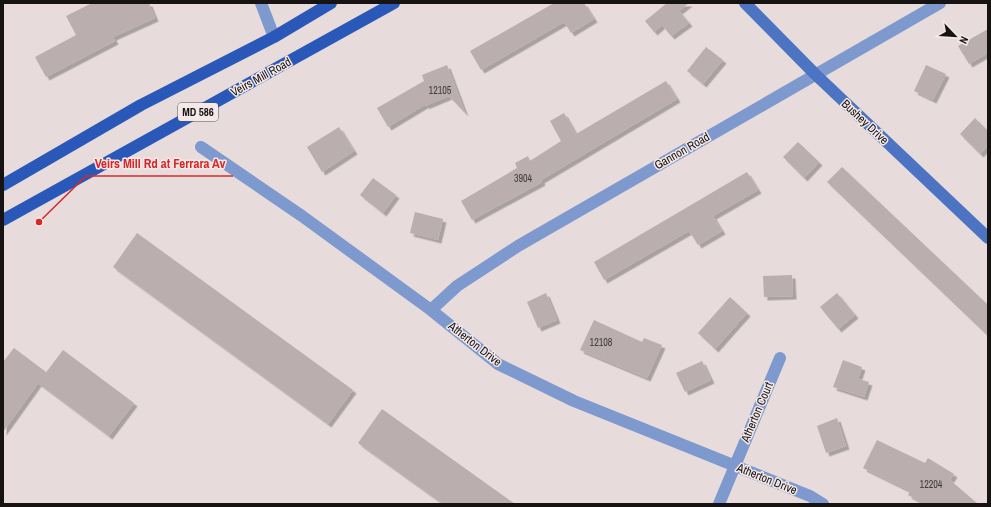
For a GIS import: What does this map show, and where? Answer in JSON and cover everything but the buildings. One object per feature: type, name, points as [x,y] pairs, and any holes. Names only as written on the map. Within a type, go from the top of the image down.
[{"type":"main road","name":"MD 586","points":[[3,185],[141,105],[274,37],[331,3]]},
{"type":"main road","name":"Veirs Mill Road","points":[[3,220],[394,3]]},
{"type":"street","points":[[261,3],[274,37]]},
{"type":"street","name":"Bushey Drive","points":[[745,3],[814,74],[988,238]]},
{"type":"street","name":"Gannon Road","points":[[431,310],[457,286],[518,246],[814,74],[940,3]]},
{"type":"street","name":"Atherton Drive","points":[[201,147],[302,216],[431,310],[498,364],[574,401],[810,496],[823,504]]},
{"type":"street","name":"Atherton Court","points":[[719,504],[780,358]]},
{"type":"place","name":"Veirs Mill Rd at Ferrara Av","points":[[39,222]]}]
